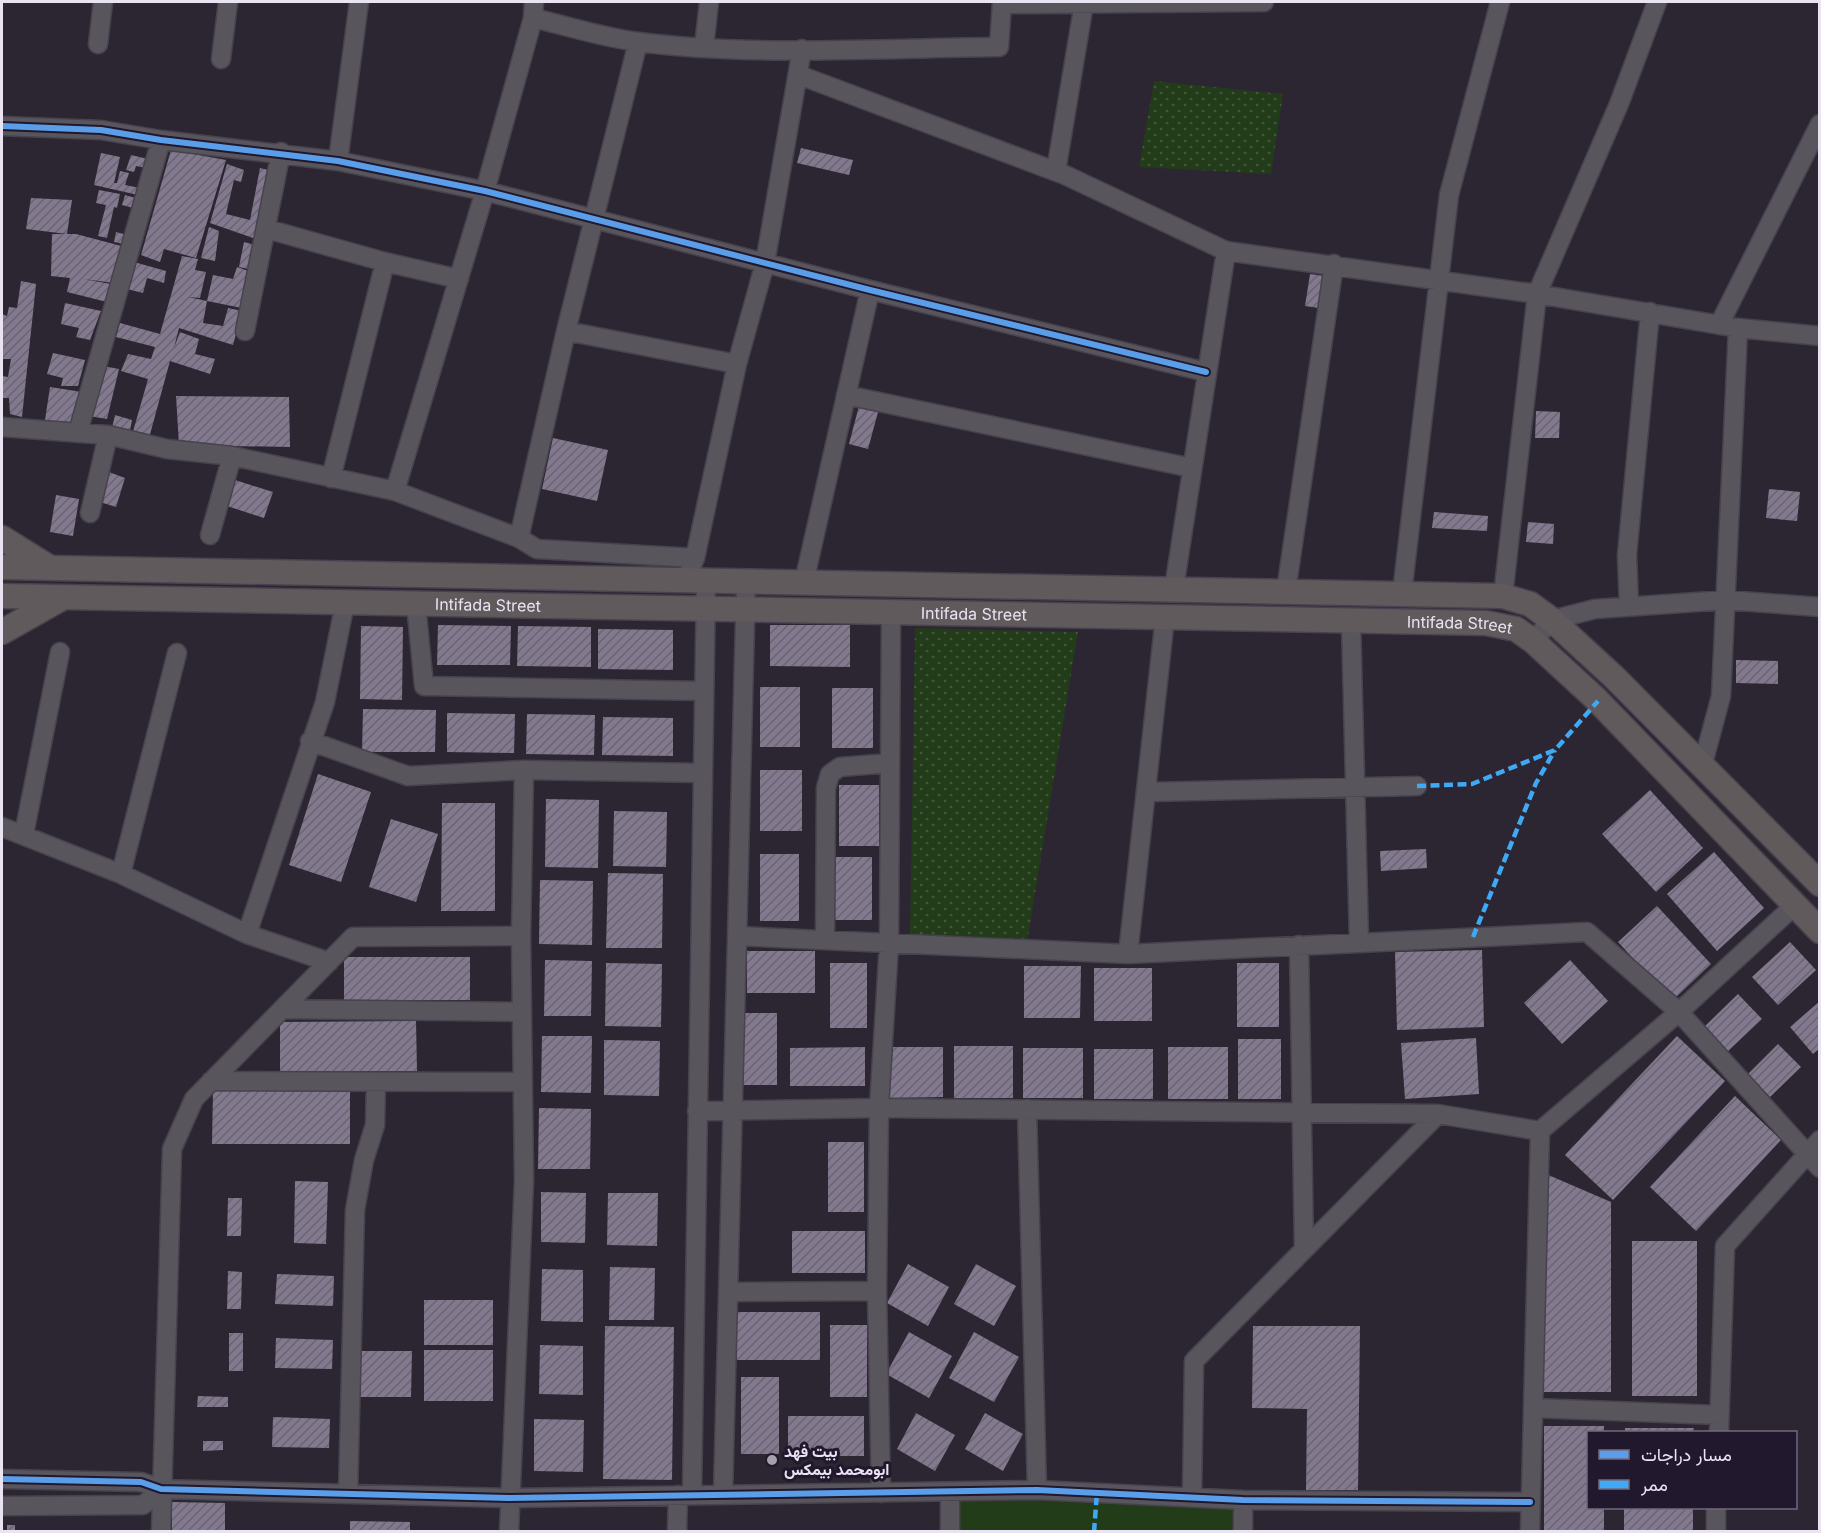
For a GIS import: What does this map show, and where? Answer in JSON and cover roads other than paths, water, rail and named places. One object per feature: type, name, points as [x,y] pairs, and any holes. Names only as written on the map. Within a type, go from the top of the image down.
[{"type":"main road","points":[[2,538],[47,566]]},
{"type":"main road","name":"Intifada Street","points":[[2,567],[696,573],[746,581],[1491,595],[1530,604],[1552,620],[1614,677],[1820,884]]},
{"type":"main road","name":"Intifada Street","points":[[2,596],[1479,623],[1516,630],[1533,641],[1598,701],[1820,931]]},
{"type":"main road","points":[[2,632],[65,597]]},
{"type":"street","points":[[98,44],[103,2]]},
{"type":"street","points":[[221,59],[228,2]]},
{"type":"street","points":[[338,161],[359,2]]},
{"type":"street","points":[[704,47],[709,2]]},
{"type":"street","points":[[395,491],[485,191],[533,10],[638,42],[704,47],[802,49],[999,47],[1002,3],[1157,5],[1264,2]]},
{"type":"street","points":[[1402,593],[1441,281],[1449,195],[1500,2]]},
{"type":"street","points":[[1479,623],[1491,595],[1537,294],[1619,104],[1657,2]]},
{"type":"street","points":[[1056,171],[1084,3]]},
{"type":"street","points":[[519,538],[566,331],[638,42]]},
{"type":"street","points":[[677,1532],[685,1495],[697,1111],[705,609],[696,573],[737,364],[765,263],[802,49]]},
{"type":"street","points":[[799,75],[1056,171],[1226,251],[1334,264],[1537,294],[1738,328],[1820,336]]},
{"type":"street","points":[[1719,325],[1820,124]]},
{"type":"street","points":[[2,126],[101,130],[161,140],[281,152],[338,161],[485,191],[870,290],[1206,372]]},
{"type":"street","points":[[78,432],[161,140]]},
{"type":"street","points":[[245,330],[281,152]]},
{"type":"street","points":[[267,229],[385,262],[459,279]]},
{"type":"street","points":[[1174,588],[1226,251]]},
{"type":"street","points":[[331,478],[385,262]]},
{"type":"street","points":[[1286,591],[1334,264]]},
{"type":"street","points":[[804,582],[870,290]]},
{"type":"street","points":[[1629,606],[1627,555],[1650,312]]},
{"type":"street","points":[[1702,767],[1721,696],[1738,328]]},
{"type":"street","points":[[566,331],[737,364]]},
{"type":"street","points":[[846,395],[1192,468]]},
{"type":"street","points":[[2,427],[108,435],[167,449],[232,456],[395,491],[519,538],[537,549],[696,573]]},
{"type":"street","points":[[90,513],[108,435]]},
{"type":"street","points":[[210,535],[232,456]]},
{"type":"street","points":[[723,1495],[746,581]]},
{"type":"street","points":[[1533,641],[1552,620],[1595,609],[1726,600],[1820,607]]},
{"type":"street","points":[[248,934],[310,741],[325,702],[345,603]]},
{"type":"street","points":[[416,604],[424,686],[704,691]]},
{"type":"street","points":[[881,1493],[877,1291],[879,1108],[889,943],[891,612]]},
{"type":"street","points":[[1128,954],[1148,792],[1165,617]]},
{"type":"street","points":[[1350,621],[1359,941]]},
{"type":"street","points":[[24,834],[60,652]]},
{"type":"street","points":[[121,874],[177,653]]},
{"type":"street","points":[[310,741],[408,776],[524,770],[702,773]]},
{"type":"street","points":[[825,940],[826,788],[830,774],[840,767],[890,763]]},
{"type":"street","points":[[509,1532],[524,1181],[521,936],[524,770]]},
{"type":"street","points":[[1148,792],[1418,786]]},
{"type":"street","points":[[2,827],[121,874],[248,934],[329,962]]},
{"type":"street","points":[[1530,1532],[1540,1131],[1679,1012],[1795,905]]},
{"type":"street","points":[[737,936],[1128,954],[1359,941],[1587,932],[1679,1012],[1820,1168]]},
{"type":"street","points":[[161,1532],[171,1149],[194,1099],[353,937],[521,936]]},
{"type":"street","points":[[1299,945],[1304,1248]]},
{"type":"street","points":[[282,1009],[521,1012]]},
{"type":"street","points":[[211,1081],[522,1082]]},
{"type":"street","points":[[348,1494],[355,1210],[364,1160],[375,1125],[376,1082]]},
{"type":"street","points":[[697,1111],[879,1108],[1438,1114],[1540,1131]]},
{"type":"street","points":[[1027,1109],[1037,1490]]},
{"type":"street","points":[[1192,1495],[1194,1361],[1438,1114]]},
{"type":"street","points":[[1533,1408],[1719,1424],[1725,1246],[1820,1140]]},
{"type":"street","points":[[728,1292],[877,1291]]},
{"type":"street","points":[[2,1479],[141,1482],[161,1490],[509,1498],[1037,1490],[1192,1495],[1243,1500],[1530,1502]]},
{"type":"street","points":[[2,1506],[143,1505],[161,1490]]},
{"type":"street","points":[[950,1493],[950,1532]]},
{"type":"street","points":[[1243,1500],[1243,1532]]},
{"type":"street","points":[[1716,1509],[1716,1532]]},
{"type":"place","name":"بيت فهد ابومحمد بيمكس","points":[[772,1460]]}]
